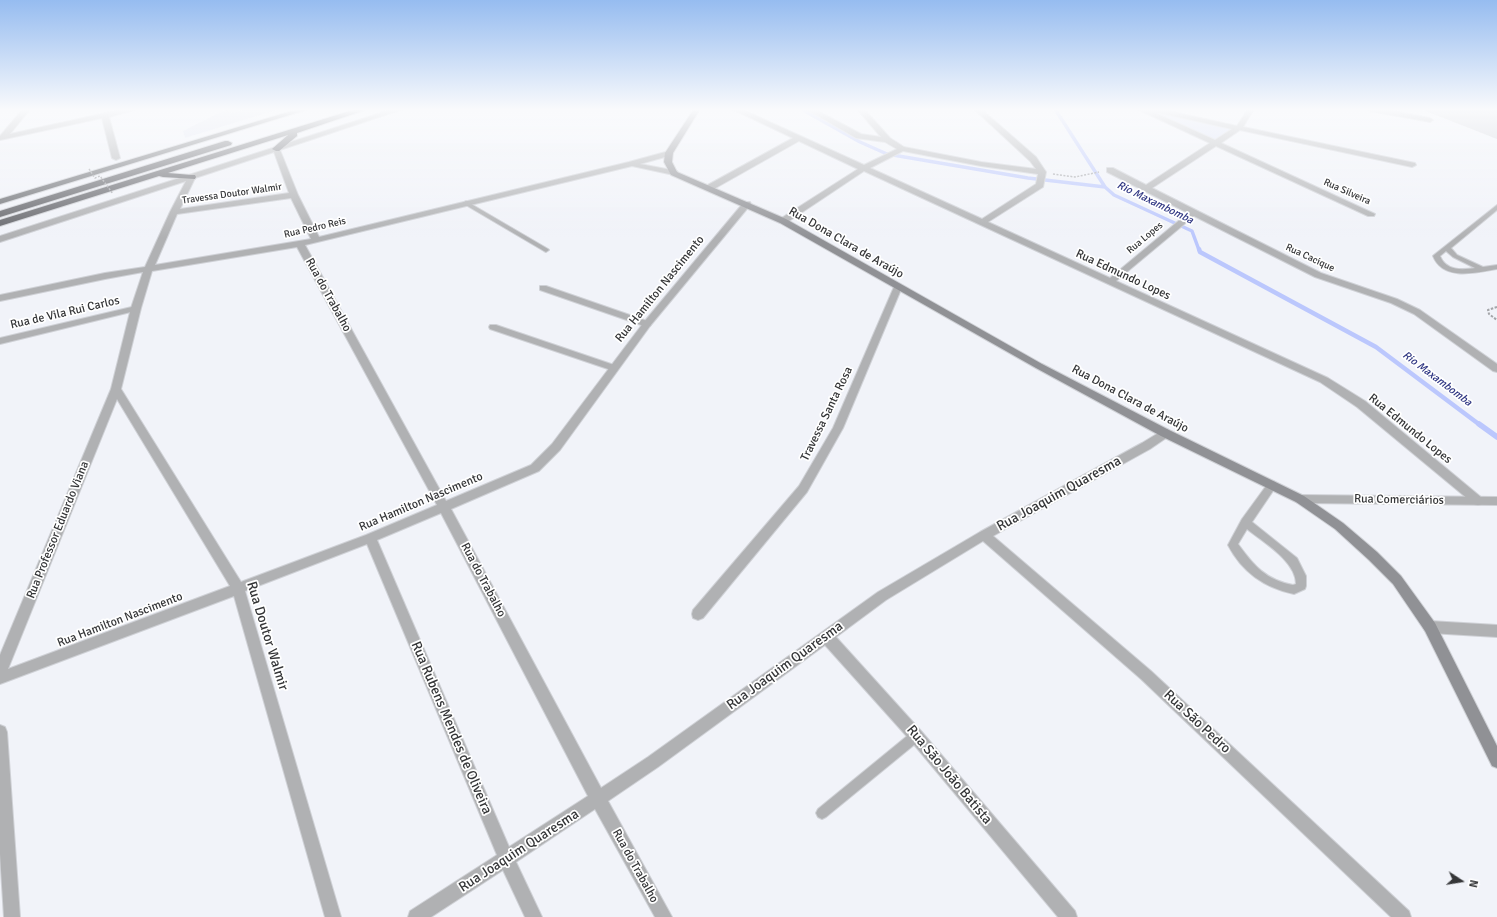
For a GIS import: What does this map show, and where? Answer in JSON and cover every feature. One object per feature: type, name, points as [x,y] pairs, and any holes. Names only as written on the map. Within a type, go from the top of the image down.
[{"type":"highway","points":[[0,202],[165,152]]},
{"type":"highway","points":[[0,214],[200,152]]},
{"type":"highway","points":[[0,223],[229,152]]},
{"type":"highway","points":[[155,175],[192,177]]},
{"type":"main road","points":[[669,153],[668,162],[674,173]]},
{"type":"main road","name":"Rua Dona Clara de Araújo","points":[[674,173],[783,221],[1020,356],[1165,433],[1300,499],[1339,526],[1373,556],[1397,580],[1430,627],[1497,761]]},
{"type":"street","points":[[114,152],[116,158]]},
{"type":"street","points":[[0,239],[265,152]]},
{"type":"street","name":"Rua do Trabalho","points":[[277,152],[294,195],[316,240]]},
{"type":"street","points":[[709,188],[774,152]]},
{"type":"street","name":"Rua Edmundo Lopes","points":[[829,152],[1324,380],[1361,404],[1478,501]]},
{"type":"street","points":[[783,221],[864,168],[896,152]]},
{"type":"street","points":[[917,152],[1042,174]]},
{"type":"street","points":[[982,223],[1040,185],[1042,174],[1033,159],[1025,152]]},
{"type":"street","points":[[1147,188],[1204,152]]},
{"type":"street","name":"Rua Silveira","points":[[1233,152],[1371,214]]},
{"type":"street","points":[[1352,152],[1412,165]]},
{"type":"street","name":"Rua Pedro Reis","points":[[0,298],[149,268],[300,244],[631,164],[669,153]]},
{"type":"street","name":"Rua Pedro Reis","points":[[631,164],[674,173]]},
{"type":"street","name":"Rua Cacique","points":[[1106,171],[1147,188],[1318,275],[1394,301],[1417,312],[1497,369]]},
{"type":"street","name":"Rua Professor Eduardo Viana","points":[[0,671],[116,389],[136,308],[149,268],[174,212],[192,177]]},
{"type":"street","name":"Travessa Doutor Walmir","points":[[174,212],[294,195]]},
{"type":"street","name":"Rua Hamilton Nascimento","points":[[0,678],[59,657],[370,538],[535,468],[556,448],[647,324],[747,204]]},
{"type":"street","name":"Rua Lopes","points":[[1110,282],[1170,233],[1186,217],[1195,212]]},
{"type":"street","name":"Rua do Trabalho","points":[[300,244],[444,507],[598,799],[664,917]]},
{"type":"street","name":"Travessa Santa Rosa","points":[[698,614],[771,528],[807,482],[838,428],[898,287]]},
{"type":"street","name":"Rua Doutor Walmir","points":[[116,389],[238,588],[333,917]]},
{"type":"street","name":"Rua Joaquim Quaresma","points":[[416,917],[598,799],[659,757],[882,596],[984,535],[1146,446],[1165,433]]},
{"type":"street","name":"Rua Comerciários","points":[[1300,499],[1497,501]]},
{"type":"street","name":"Rua São Pedro","points":[[984,535],[1146,675],[1403,917]]},
{"type":"street","name":"Rua Rubens Mendes de Oliveira","points":[[370,538],[506,859],[534,917]]},
{"type":"street","points":[[1430,627],[1497,631]]},
{"type":"street","name":"Rua São João Batista","points":[[826,636],[916,736],[1069,917]]},
{"type":"street","points":[[0,732],[2,802],[12,917]]},
{"type":"lane","points":[[466,203],[546,250]]},
{"type":"lane","points":[[1497,207],[1436,256],[1437,262],[1443,267],[1461,271],[1497,267]]},
{"type":"lane","points":[[1446,247],[1454,256],[1483,269]]},
{"type":"lane","points":[[543,288],[647,324]]},
{"type":"lane","name":"Rua de Vila Rui Carlos","points":[[0,340],[136,308]]},
{"type":"lane","points":[[493,327],[614,368]]},
{"type":"lane","points":[[1246,522],[1293,561],[1301,576],[1301,586],[1294,590],[1266,582],[1247,564],[1234,545],[1238,533],[1246,522],[1262,502],[1272,485]]},
{"type":"lane","points":[[822,813],[916,736]]},
{"type":"path","points":[[89,169],[95,178],[100,176],[113,194]]},
{"type":"path","points":[[1042,174],[1074,177],[1106,171]]},
{"type":"path","points":[[1497,308],[1488,310],[1489,314],[1497,320]]},
{"type":"waterway","name":"Rio Maxambomba","points":[[882,152],[887,154],[1028,178],[1105,187]]},
{"type":"waterway","points":[[1082,152],[1105,187]]},
{"type":"waterway","name":"Rio Maxambomba","points":[[1105,187],[1114,195],[1192,231],[1199,250]]},
{"type":"waterway","name":"Rio Maxambomba","points":[[1199,249],[1200,252],[1376,347],[1480,425]]},
{"type":"waterway","name":"Rio Maxambomba","points":[[1479,424],[1497,437]]}]
